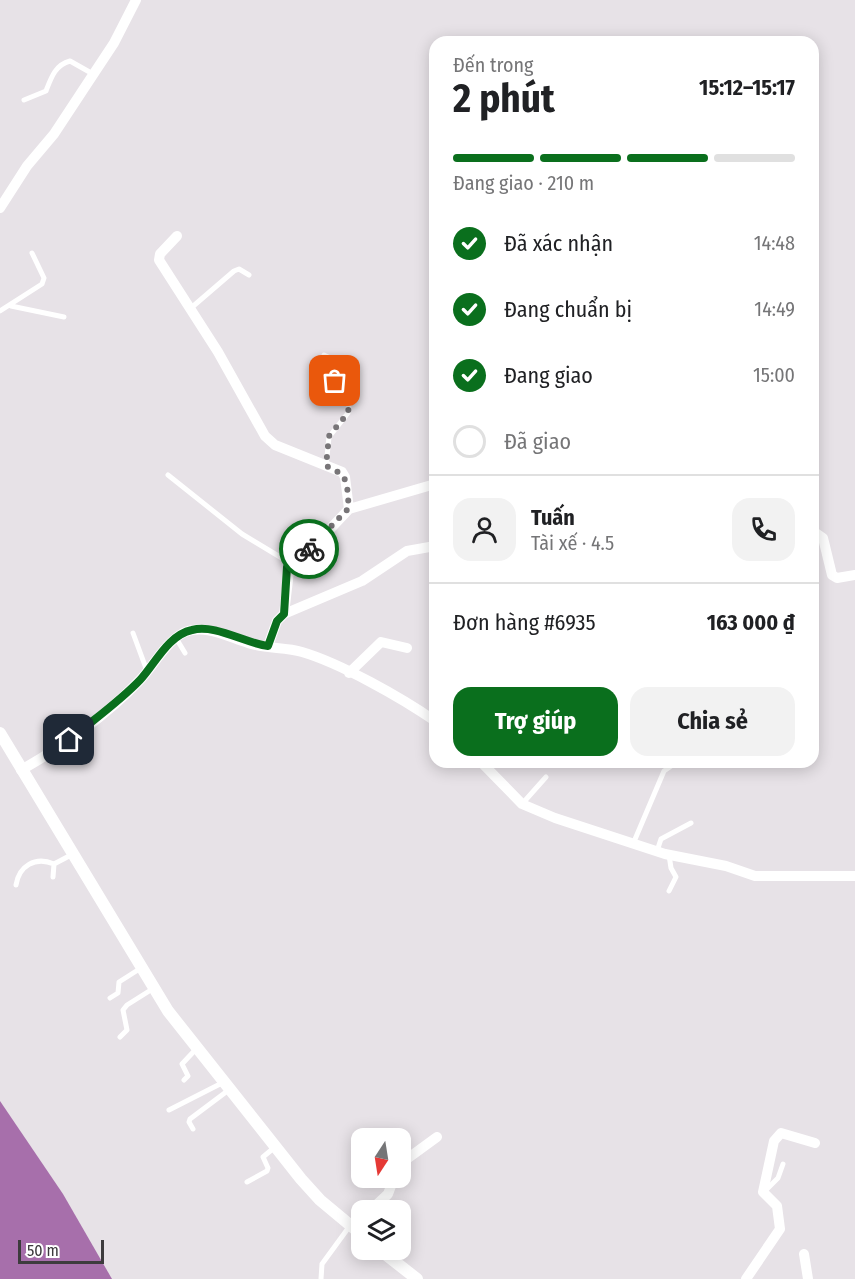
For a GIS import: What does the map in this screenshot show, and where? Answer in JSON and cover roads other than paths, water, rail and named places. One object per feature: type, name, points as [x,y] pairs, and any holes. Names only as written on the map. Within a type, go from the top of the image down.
[{"type":"street","points":[[0,208],[27,166],[54,134],[114,43],[135,0]]},
{"type":"street","points":[[177,236],[160,254],[159,260],[191,308],[269,441],[342,472],[345,477],[349,508]]},
{"type":"street","points":[[284,614],[290,563],[316,543],[349,508],[429,486]]},
{"type":"street","points":[[819,535],[824,538],[832,575],[837,578],[855,575]]},
{"type":"street","points":[[268,646],[277,621],[284,614],[362,581],[407,551],[429,547]]},
{"type":"street","points":[[21,770],[55,751],[147,671],[176,638],[192,630],[200,629],[254,645],[304,652],[408,702],[429,717]]},
{"type":"street","points":[[349,673],[381,642],[407,648]]},
{"type":"street","points":[[0,733],[141,968],[197,1048],[320,1200],[351,1223]]},
{"type":"street","points":[[487,768],[522,804],[555,818],[669,855],[726,866],[755,876],[855,876]]},
{"type":"street","points":[[746,1279],[780,1229],[777,1206],[764,1192],[776,1137],[786,1134],[815,1143]]},
{"type":"street","points":[[411,1156],[437,1137]]},
{"type":"street","points":[[382,1200],[390,1188]]},
{"type":"street","points":[[804,1254],[808,1279]]},
{"type":"street","points":[[393,1260],[417,1279]]},
{"type":"lane","points":[[24,100],[46,91],[54,71],[66,62],[70,61],[93,74]]},
{"type":"lane","points":[[0,311],[42,284],[44,278],[32,253]]},
{"type":"lane","points":[[191,308],[234,271],[239,269],[249,275]]},
{"type":"lane","points":[[11,306],[64,317]]},
{"type":"lane","points":[[324,355],[336,363],[336,387],[345,392],[349,404],[347,416],[329,436],[326,466]]},
{"type":"lane","points":[[168,475],[242,534],[290,563]]},
{"type":"lane","points":[[133,633],[147,671]]},
{"type":"lane","points":[[176,638],[185,653]]},
{"type":"lane","points":[[633,844],[664,771],[668,768]]},
{"type":"lane","points":[[522,804],[546,777]]},
{"type":"lane","points":[[657,851],[661,839],[691,823]]},
{"type":"lane","points":[[16,885],[18,873],[22,869],[38,861],[54,864],[73,854]]},
{"type":"lane","points":[[669,855],[676,877],[669,891]]},
{"type":"lane","points":[[52,877],[54,864]]},
{"type":"lane","points":[[110,998],[118,993],[119,982],[141,968]]},
{"type":"lane","points":[[120,1037],[127,1030],[123,1017],[127,1005],[154,988]]},
{"type":"lane","points":[[184,1080],[188,1076],[182,1064],[197,1048]]},
{"type":"lane","points":[[168,1110],[227,1086]]},
{"type":"lane","points":[[193,1130],[190,1119],[227,1086]]},
{"type":"lane","points":[[247,1182],[267,1171],[263,1157],[275,1147]]},
{"type":"lane","points":[[764,1192],[778,1178],[783,1164]]},
{"type":"lane","points":[[321,1279],[322,1264],[351,1233]]}]
